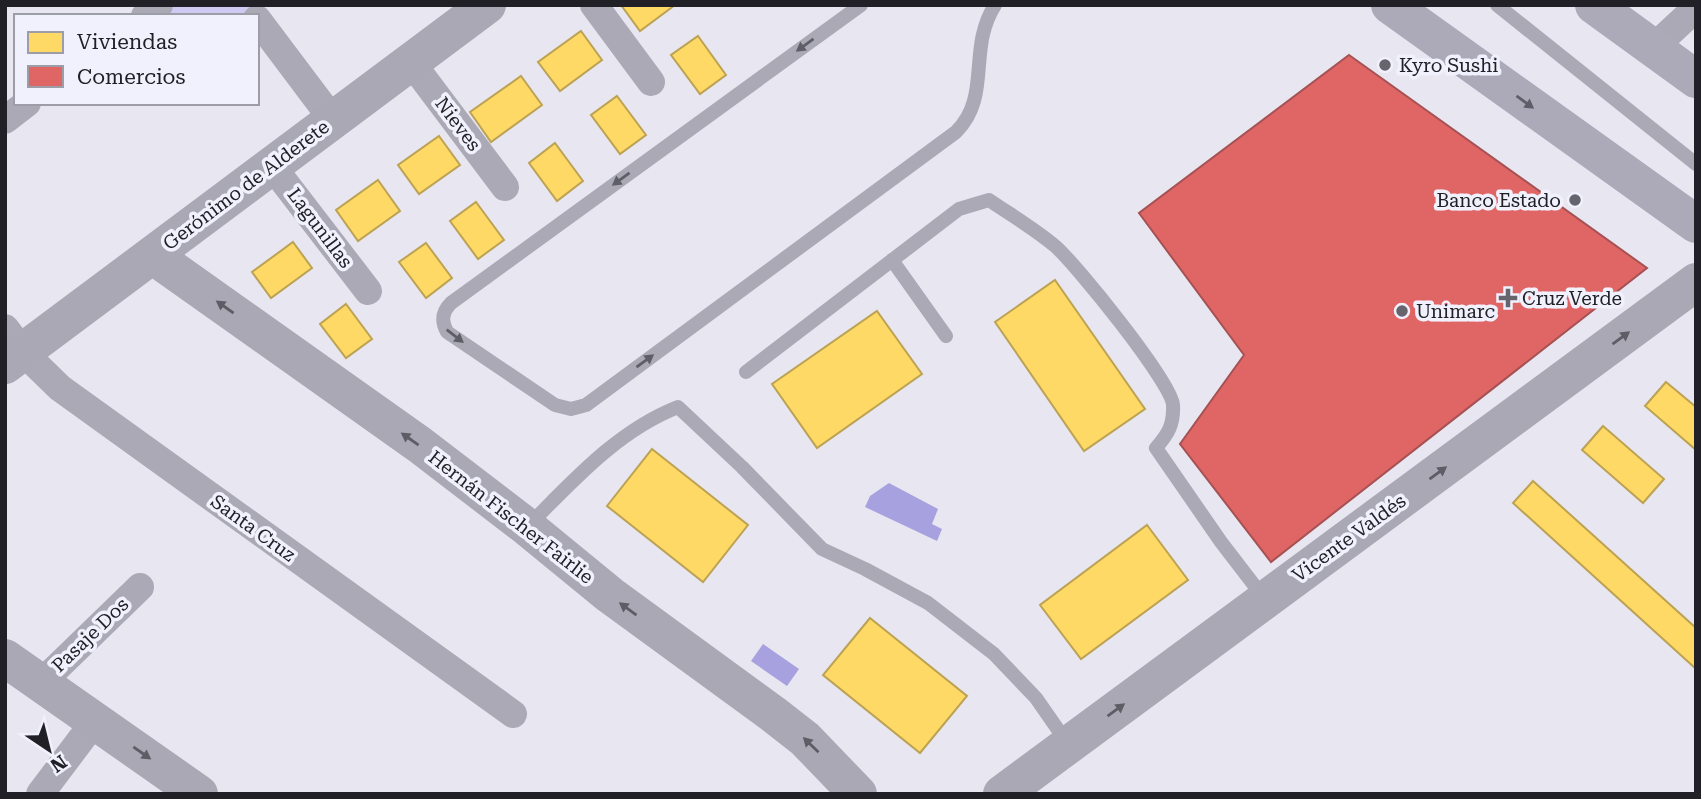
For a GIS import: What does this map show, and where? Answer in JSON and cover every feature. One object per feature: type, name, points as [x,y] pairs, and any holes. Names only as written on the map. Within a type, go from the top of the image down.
[{"type":"main road","points":[[1390,5],[1696,224]]},
{"type":"main road","points":[[1594,5],[1696,79]]},
{"type":"street","name":"Gerónimo de Alderete","points":[[11,349],[152,255],[487,5]]},
{"type":"street","points":[[594,5],[651,82]]},
{"type":"street","points":[[1653,48],[1696,8]]},
{"type":"street","points":[[259,22],[333,120]]},
{"type":"street","name":"Nieves","points":[[411,62],[505,187]]},
{"type":"street","points":[[5,120],[24,105]]},
{"type":"street","name":"Lagunillas","points":[[272,166],[368,290]]},
{"type":"street","name":"Hernán Fischer Fairlie","points":[[152,255],[420,445],[610,595],[805,739],[858,794]]},
{"type":"street","name":"Vicente Valdés","points":[[1002,794],[1696,282]]},
{"type":"street","name":"Santa Cruz","points":[[11,349],[84,406],[513,714]]},
{"type":"street","name":"Pasaje Dos","points":[[41,683],[140,587]]},
{"type":"street","points":[[5,658],[199,794]]},
{"type":"street","points":[[40,794],[94,720]]},
{"type":"lane","points":[[861,5],[451,303],[443,315],[447,332],[555,405],[570,409],[586,405],[956,132],[971,115],[975,104],[980,43],[995,5]]},
{"type":"lane","points":[[1497,5],[1696,164]]},
{"type":"lane","points":[[746,372],[959,209],[989,200],[1056,246],[1084,276],[1154,367],[1173,403],[1170,430],[1156,448],[1221,542],[1266,600]]},
{"type":"lane","points":[[892,260],[946,336]]},
{"type":"lane","points":[[527,527],[594,460],[653,417],[678,407],[742,467],[822,549],[928,603],[994,654],[1036,698],[1069,745]]},
{"type":"shaded area","points":[[173,5],[265,5],[253,14],[169,14],[166,10]]},
{"type":"shaded area","points":[[889,483],[938,509],[932,524],[942,529],[937,541],[865,507],[870,496]]},
{"type":"shaded area","points":[[763,644],[799,669],[787,686],[751,661]]},
{"type":"building: Viviendas","points":[[621,5],[675,5],[640,31]]},
{"type":"building: Viviendas","points":[[581,31],[602,60],[560,91],[538,62]]},
{"type":"building: Viviendas","points":[[698,36],[726,75],[700,94],[671,55]]},
{"type":"building: Viviendas","points":[[521,76],[542,105],[491,142],[470,112]]},
{"type":"building: Viviendas","points":[[617,96],[646,135],[620,154],[591,115]]},
{"type":"building: Viviendas","points":[[439,136],[460,165],[419,194],[398,165]]},
{"type":"building: Viviendas","points":[[555,143],[583,181],[557,201],[529,163]]},
{"type":"building: Viviendas","points":[[378,180],[400,211],[358,241],[336,210]]},
{"type":"building: Viviendas","points":[[476,202],[504,240],[478,259],[450,221]]},
{"type":"building: Viviendas","points":[[293,242],[312,268],[271,298],[252,272]]},
{"type":"building: Viviendas","points":[[426,243],[452,278],[426,298],[399,262]]},
{"type":"building: Viviendas","points":[[1055,280],[1145,409],[1084,451],[995,322]]},
{"type":"building: Viviendas","points":[[346,304],[372,339],[346,358],[320,324]]},
{"type":"building: Viviendas","points":[[877,311],[922,374],[817,448],[772,384]]},
{"type":"building: Viviendas","points":[[1666,382],[1696,407],[1696,450],[1645,406]]},
{"type":"building: Viviendas","points":[[1603,426],[1664,479],[1643,503],[1582,450]]},
{"type":"building: Viviendas","points":[[652,449],[748,525],[703,582],[607,506]]},
{"type":"building: Viviendas","points":[[1533,481],[1696,628],[1695,668],[1513,503]]},
{"type":"building: Viviendas","points":[[1147,525],[1188,580],[1081,659],[1040,605]]},
{"type":"building: Viviendas","points":[[870,618],[967,696],[920,753],[823,675]]},
{"type":"building: Comercios","name":"Unimarc","points":[[1349,55],[1647,268],[1271,562],[1180,444],[1244,355],[1139,213]]},
{"type":"place","name":"Kyro Sushi","points":[[1385,65]]},
{"type":"place","name":"Banco Estado","points":[[1575,200]]},
{"type":"place","name":"Cruz Verde","points":[[1508,298]]},
{"type":"place","name":"Unimarc","points":[[1402,311]]}]
